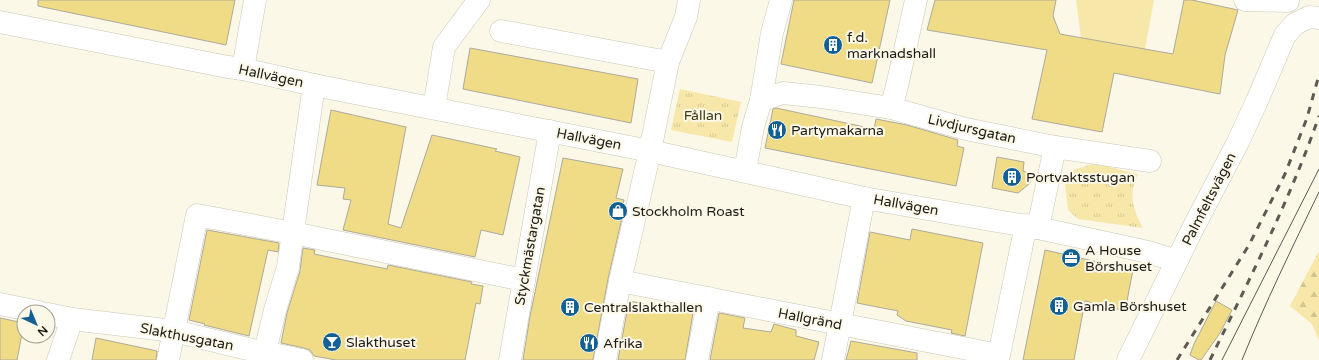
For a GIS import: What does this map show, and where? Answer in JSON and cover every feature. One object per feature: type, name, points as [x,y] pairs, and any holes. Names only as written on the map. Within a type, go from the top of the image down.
[{"type":"street","points":[[243,69],[255,0]]},
{"type":"street","points":[[434,108],[444,47],[479,0]]},
{"type":"street","points":[[605,360],[620,281],[650,151],[668,62],[686,17],[689,0]]},
{"type":"street","points":[[746,171],[753,127],[761,100],[772,33],[782,0]]},
{"type":"street","points":[[891,108],[916,0]]},
{"type":"street","points":[[1245,0],[1288,0],[1290,30]]},
{"type":"street","points":[[1290,30],[1309,17],[1319,18]]},
{"type":"street","name":"Hallvägen","points":[[0,22],[243,69],[650,151],[864,198],[1032,227],[1148,252],[1176,261]]},
{"type":"street","name":"Palmfeltsvägen","points":[[1128,360],[1176,261],[1237,144],[1290,30]]},
{"type":"street","points":[[501,31],[668,62]]},
{"type":"street","points":[[265,352],[275,310],[288,267],[314,84]]},
{"type":"street","name":"Livdjursgatan","points":[[761,100],[783,93],[821,97],[891,108],[966,129],[1054,147],[1150,161]]},
{"type":"street","name":"Styckmästargatan","points":[[510,360],[550,131]]},
{"type":"street","points":[[1032,227],[1054,147]]},
{"type":"street","points":[[833,360],[864,198]]},
{"type":"street","points":[[168,360],[197,215],[524,280]]},
{"type":"street","name":"Hallgränd","points":[[620,281],[1000,355],[1032,227]]},
{"type":"street","points":[[697,360],[709,298]]},
{"type":"street","points":[[0,304],[16,307]]},
{"type":"street","name":"Slakthusgatan","points":[[56,316],[72,319],[174,331],[302,360]]},
{"type":"street","points":[[58,360],[72,319]]},
{"type":"green space","points":[[1076,0],[1154,0],[1145,49],[1081,38]]},
{"type":"green space","name":"Fållan","points":[[680,89],[741,102],[732,142],[671,130]]},
{"type":"green space","points":[[1094,164],[1138,174],[1133,188],[1133,202],[1134,208],[1143,228],[1078,219],[1068,210],[1065,184],[1067,175],[1076,169]]},
{"type":"green space","points":[[1319,251],[1319,341],[1312,324],[1290,306]]},
{"type":"building","points":[[38,0],[235,0],[226,45],[38,6]]},
{"type":"building","name":"f.d. marknadshall","points":[[794,0],[890,0],[872,83],[781,64]]},
{"type":"building","points":[[935,0],[1056,0],[1053,16],[1060,34],[1173,54],[1184,0],[1192,0],[1238,10],[1225,55],[1220,94],[1114,73],[1102,132],[1032,119],[1047,50],[927,30]]},
{"type":"building","points":[[470,48],[638,79],[631,123],[463,89]]},
{"type":"building","points":[[776,108],[874,129],[876,119],[907,125],[958,140],[957,146],[964,148],[956,186],[765,148],[773,109]]},
{"type":"building","points":[[331,110],[406,127],[388,224],[401,228],[432,135],[497,149],[495,151],[520,157],[503,235],[481,230],[475,257],[343,230],[351,200],[343,199],[345,188],[317,185]]},
{"type":"building","name":"Portvaktsstugan","points":[[997,157],[1024,162],[1023,171],[1030,174],[1031,180],[1029,184],[1018,193],[992,188]]},
{"type":"building","name":"Centralslakthallen","points":[[563,158],[623,169],[616,198],[624,200],[622,209],[624,209],[608,279],[593,360],[523,360],[530,316]]},
{"type":"building","points":[[912,229],[983,243],[965,336],[951,333],[952,330],[906,321],[897,315],[898,311],[857,303],[870,232],[910,240]]},
{"type":"building","points":[[207,230],[279,243],[278,252],[268,250],[249,336],[189,320]]},
{"type":"building","points":[[303,248],[315,250],[314,254],[387,269],[388,265],[472,282],[471,284],[483,286],[480,304],[476,303],[465,360],[336,360],[314,356],[310,350],[281,343],[287,313],[300,271]]},
{"type":"building","name":"Gamla Börshuset","points":[[1045,250],[1133,270],[1125,311],[1085,301],[1074,360],[1023,360]]},
{"type":"building","name":"Centralslakthallen","points":[[629,301],[693,313],[685,360],[618,360]]},
{"type":"building","points":[[1216,301],[1232,310],[1220,333],[1201,360],[1199,360],[1190,355]]},
{"type":"building","name":"Centralslakthallen","points":[[719,313],[745,318],[743,328],[771,332],[774,324],[796,330],[796,336],[819,342],[814,360],[710,360]]},
{"type":"building","points":[[0,318],[16,321],[16,344],[20,344],[17,360],[0,360]]},
{"type":"building","points":[[96,338],[157,351],[156,360],[92,360]]},
{"type":"building","points":[[851,341],[917,353],[917,360],[846,360]]},
{"type":"tram line","points":[[1222,360],[1319,169]]},
{"type":"tram line","points":[[1242,360],[1269,297],[1319,192]]},
{"type":"railway","points":[[1177,360],[1249,245],[1285,174],[1307,118],[1319,75]]},
{"type":"railway","points":[[1210,360],[1282,209],[1308,147],[1319,116]]},
{"type":"place","name":"f.d. marknadshall","points":[[833,45]]},
{"type":"place","name":"Partymakarna","points":[[777,130]]},
{"type":"place","name":"Portvaktsstugan","points":[[1012,177]]},
{"type":"place","name":"Stockholm Roast","points":[[618,211]]},
{"type":"place","name":"A House Börshuset","points":[[1071,258]]},
{"type":"place","name":"Gamla Börshuset","points":[[1059,306]]},
{"type":"place","name":"Centralslakthallen","points":[[570,307]]},
{"type":"place","name":"Slakthuset","points":[[332,342]]},
{"type":"place","name":"Afrika","points":[[589,343]]}]
